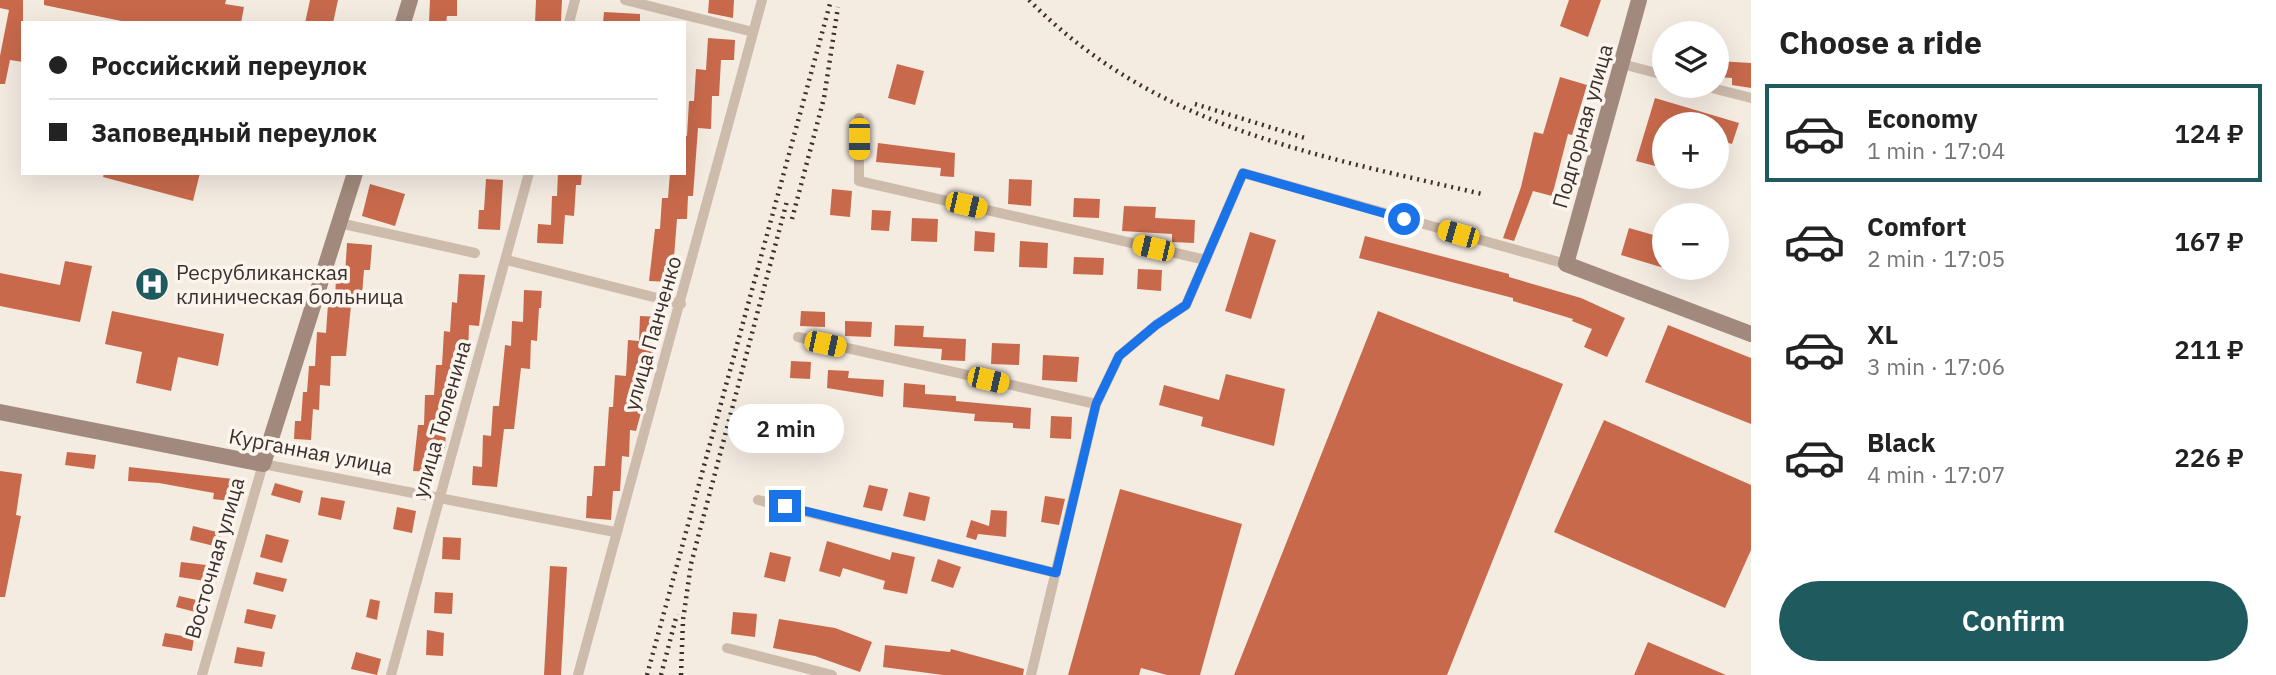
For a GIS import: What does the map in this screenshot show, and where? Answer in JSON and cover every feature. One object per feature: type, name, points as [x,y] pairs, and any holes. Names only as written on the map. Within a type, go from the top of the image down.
[{"type":"street","points":[[404,21],[410,0]]},
{"type":"street","points":[[570,21],[575,0]]},
{"type":"street","points":[[625,0],[753,32]]},
{"type":"street","name":"улица Панченко","points":[[578,675],[762,0]]},
{"type":"street","name":"Подгорная улица","points":[[1566,264],[1639,0]]},
{"type":"street","points":[[1622,64],[1652,72]]},
{"type":"street","points":[[1729,92],[1751,98]]},
{"type":"street","points":[[859,118],[859,181],[1206,260]]},
{"type":"street","points":[[1031,675],[1096,404],[1119,356],[1156,325],[1186,305],[1243,173],[1566,264],[1751,334]]},
{"type":"street","name":"Восточная улица","points":[[202,675],[263,464],[354,175]]},
{"type":"street","name":"улица Тюленина","points":[[391,675],[529,175]]},
{"type":"street","points":[[339,223],[475,253]]},
{"type":"street","points":[[507,260],[681,304]]},
{"type":"street","points":[[799,337],[1096,404]]},
{"type":"street","name":"Курганная улица","points":[[0,412],[615,532]]},
{"type":"street","points":[[758,500],[1056,573]]},
{"type":"street","points":[[727,648],[832,675]]},
{"type":"building","points":[[0,0],[23,0],[21,62],[10,60],[5,84],[0,84],[0,56],[9,10],[0,8]]},
{"type":"building","points":[[44,0],[226,0],[225,4],[244,7],[241,21],[121,21],[44,5]]},
{"type":"building","points":[[310,0],[338,0],[333,21],[305,21]]},
{"type":"building","points":[[430,0],[457,0],[457,16],[447,16],[446,21],[429,21]]},
{"type":"building","points":[[536,0],[562,0],[561,21],[535,21]]},
{"type":"building","points":[[709,0],[734,0],[733,18],[708,13]]},
{"type":"building","points":[[1569,0],[1601,0],[1588,37],[1560,26]]},
{"type":"building","points":[[604,12],[640,14],[640,21],[603,21]]},
{"type":"building","points":[[708,38],[735,40],[734,60],[721,60],[719,96],[712,96],[711,129],[698,128],[693,196],[688,196],[687,219],[677,219],[672,282],[649,281],[655,229],[660,229],[662,198],[668,198],[670,175],[686,175],[689,101],[694,101],[696,69],[706,70]]},
{"type":"building","points":[[1729,62],[1751,63],[1751,88],[1732,85],[1732,78],[1729,78]]},
{"type":"building","points":[[897,64],[924,71],[915,105],[888,98]]},
{"type":"building","points":[[1560,77],[1587,85],[1572,135],[1568,134],[1552,196],[1533,191],[1514,241],[1503,238],[1521,187],[1534,132],[1543,134]]},
{"type":"building","points":[[1655,98],[1702,112],[1652,112],[1652,165],[1636,161]]},
{"type":"building","points":[[1729,120],[1739,123],[1732,144],[1729,143]]},
{"type":"building","points":[[878,143],[955,153],[954,177],[940,176],[941,168],[876,162]]},
{"type":"building","points":[[104,175],[200,175],[193,201]]},
{"type":"building","points":[[558,175],[582,175],[581,185],[576,185],[574,216],[565,215],[563,244],[537,243],[538,224],[551,225],[552,196],[557,196]]},
{"type":"building","points":[[486,179],[503,180],[500,230],[478,229],[479,210],[484,210]]},
{"type":"building","points":[[1009,179],[1032,180],[1031,206],[1008,204]]},
{"type":"building","points":[[370,184],[405,194],[395,226],[362,216]]},
{"type":"building","points":[[832,189],[852,191],[850,217],[830,215]]},
{"type":"building","points":[[1074,198],[1100,199],[1099,218],[1073,217]]},
{"type":"building","points":[[1124,206],[1156,207],[1155,218],[1195,220],[1194,243],[1172,242],[1172,234],[1122,231]]},
{"type":"building","points":[[872,210],[891,211],[889,231],[871,230]]},
{"type":"building","points":[[912,218],[938,219],[937,242],[911,241]]},
{"type":"building","points":[[1629,228],[1652,235],[1652,264],[1621,255]]},
{"type":"building","points":[[975,231],[995,233],[994,252],[974,251]]},
{"type":"building","points":[[1250,232],[1276,240],[1251,319],[1225,311]]},
{"type":"building","points":[[1365,236],[1509,274],[1509,277],[1581,298],[1625,318],[1607,357],[1584,347],[1592,329],[1572,321],[1573,319],[1513,301],[1513,298],[1359,258]]},
{"type":"building","points":[[1020,241],[1048,243],[1047,268],[1019,267]]},
{"type":"building","points":[[347,243],[372,245],[370,270],[364,270],[362,295],[352,295],[346,356],[331,356],[330,386],[320,385],[319,410],[313,409],[311,440],[294,439],[295,421],[301,421],[303,392],[307,392],[309,366],[315,366],[317,332],[326,333],[328,304],[335,304],[336,275],[345,275]]},
{"type":"building","points":[[1074,257],[1104,258],[1103,275],[1073,274]]},
{"type":"building","points":[[65,261],[92,266],[80,322],[0,306],[0,273],[60,285]]},
{"type":"building","points":[[1138,269],[1162,270],[1161,291],[1137,289]]},
{"type":"building","points":[[459,274],[485,275],[479,326],[469,325],[468,357],[457,357],[456,388],[449,388],[445,448],[435,447],[433,472],[413,471],[418,425],[424,425],[425,395],[434,395],[436,365],[442,365],[444,331],[450,332],[452,302],[457,303]]},
{"type":"building","points":[[524,290],[542,291],[541,308],[537,341],[531,340],[530,369],[521,368],[514,429],[504,429],[497,487],[472,485],[473,466],[482,467],[483,435],[491,436],[493,406],[499,406],[505,345],[511,346],[512,321],[523,322]]},
{"type":"building","points":[[112,311],[224,334],[218,366],[178,357],[171,391],[136,383],[142,352],[105,344]]},
{"type":"building","points":[[801,311],[825,312],[825,327],[800,326]]},
{"type":"building","points":[[1378,311],[1563,384],[1447,675],[1234,675]]},
{"type":"building","points":[[640,316],[660,317],[659,337],[654,337],[652,366],[642,366],[642,409],[636,431],[630,430],[629,457],[622,456],[620,491],[613,491],[611,520],[586,518],[587,496],[592,496],[594,466],[605,466],[609,407],[613,407],[615,375],[626,376],[628,340],[639,341]]},
{"type":"building","points":[[845,321],[872,322],[871,337],[845,336]]},
{"type":"building","points":[[895,325],[924,326],[923,337],[966,339],[965,361],[941,360],[942,349],[894,346]]},
{"type":"building","points":[[1668,325],[1751,358],[1751,424],[1645,382]]},
{"type":"building","points":[[992,343],[1020,344],[1019,365],[991,364]]},
{"type":"building","points":[[1043,355],[1079,357],[1077,382],[1042,380]]},
{"type":"building","points":[[791,361],[811,362],[810,379],[790,378]]},
{"type":"building","points":[[828,370],[849,371],[848,378],[884,380],[883,397],[827,388]]},
{"type":"building","points":[[1226,374],[1285,389],[1274,446],[1201,426],[1203,417],[1159,405],[1164,385],[1219,400]]},
{"type":"building","points":[[904,383],[925,385],[925,394],[956,396],[956,401],[1031,408],[1030,429],[1013,428],[1013,423],[974,421],[975,414],[903,407]]},
{"type":"building","points":[[1051,416],[1072,417],[1071,439],[1050,438]]},
{"type":"building","points":[[1604,420],[1751,485],[1751,550],[1725,608],[1554,532]]},
{"type":"building","points":[[67,452],[96,455],[94,469],[65,465]]},
{"type":"building","points":[[129,467],[233,479],[230,501],[213,499],[214,493],[159,483],[128,481]]},
{"type":"building","points":[[0,471],[22,474],[16,515],[21,516],[5,597],[0,597]]},
{"type":"building","points":[[275,483],[303,491],[300,503],[271,495]]},
{"type":"building","points":[[869,485],[888,489],[882,511],[863,507]]},
{"type":"building","points":[[1120,489],[1242,524],[1200,675],[1167,675],[1141,668],[1139,675],[1068,675]]},
{"type":"building","points":[[909,492],[930,497],[925,521],[903,516]]},
{"type":"building","points":[[1045,496],[1065,499],[1059,525],[1041,522]]},
{"type":"building","points":[[321,497],[345,501],[341,520],[318,515]]},
{"type":"building","points":[[397,507],[416,511],[412,533],[393,529]]},
{"type":"building","points":[[991,510],[1007,511],[1006,537],[978,534],[976,540],[966,537],[971,520],[989,526]]},
{"type":"building","points":[[193,526],[221,533],[218,547],[190,540]]},
{"type":"building","points":[[266,534],[289,540],[282,563],[260,557]]},
{"type":"building","points":[[443,537],[461,538],[460,560],[442,559]]},
{"type":"building","points":[[827,541],[890,560],[892,552],[915,557],[907,594],[883,589],[885,581],[843,568],[840,577],[819,571]]},
{"type":"building","points":[[770,552],[791,557],[785,582],[764,577]]},
{"type":"building","points":[[938,559],[961,567],[953,588],[931,581]]},
{"type":"building","points":[[181,562],[214,566],[212,582],[179,577]]},
{"type":"building","points":[[550,566],[567,567],[561,675],[544,675]]},
{"type":"building","points":[[256,572],[287,579],[283,592],[253,584]]},
{"type":"building","points":[[435,592],[453,593],[452,614],[434,613]]},
{"type":"building","points":[[179,596],[210,603],[207,615],[176,607]]},
{"type":"building","points":[[370,599],[380,601],[377,620],[366,617]]},
{"type":"building","points":[[247,609],[276,615],[272,629],[244,623]]},
{"type":"building","points":[[733,612],[757,614],[755,637],[731,634]]},
{"type":"building","points":[[779,619],[835,628],[872,642],[860,672],[815,656],[773,648]]},
{"type":"building","points":[[427,630],[444,633],[443,656],[426,655]]},
{"type":"building","points":[[165,633],[194,638],[192,651],[162,646]]},
{"type":"building","points":[[1648,642],[1726,675],[1634,675]]},
{"type":"building","points":[[885,645],[950,652],[951,649],[1024,669],[1023,675],[943,675],[883,667]]},
{"type":"building","points":[[237,647],[265,652],[262,667],[234,663]]},
{"type":"building","points":[[356,652],[381,659],[377,675],[351,669]]},
{"type":"railway","points":[[647,675],[831,0]]},
{"type":"railway","points":[[1029,0],[1078,43],[1129,79],[1184,107],[1240,130],[1299,149],[1482,194]]},
{"type":"railway","points":[[792,219],[824,98],[838,7]]},
{"type":"railway","points":[[1195,104],[1305,138]]},
{"type":"railway","points":[[681,675],[683,620],[691,564],[787,201]]},
{"type":"railway","points":[[661,675],[677,614]]},
{"type":"place","name":"Ресрубликанская клиническая больница","points":[[152,284]]},
{"type":"route","points":[[785,506],[1056,573],[1096,404],[1119,356],[1156,325],[1186,305],[1243,173],[1404,219]]}]
